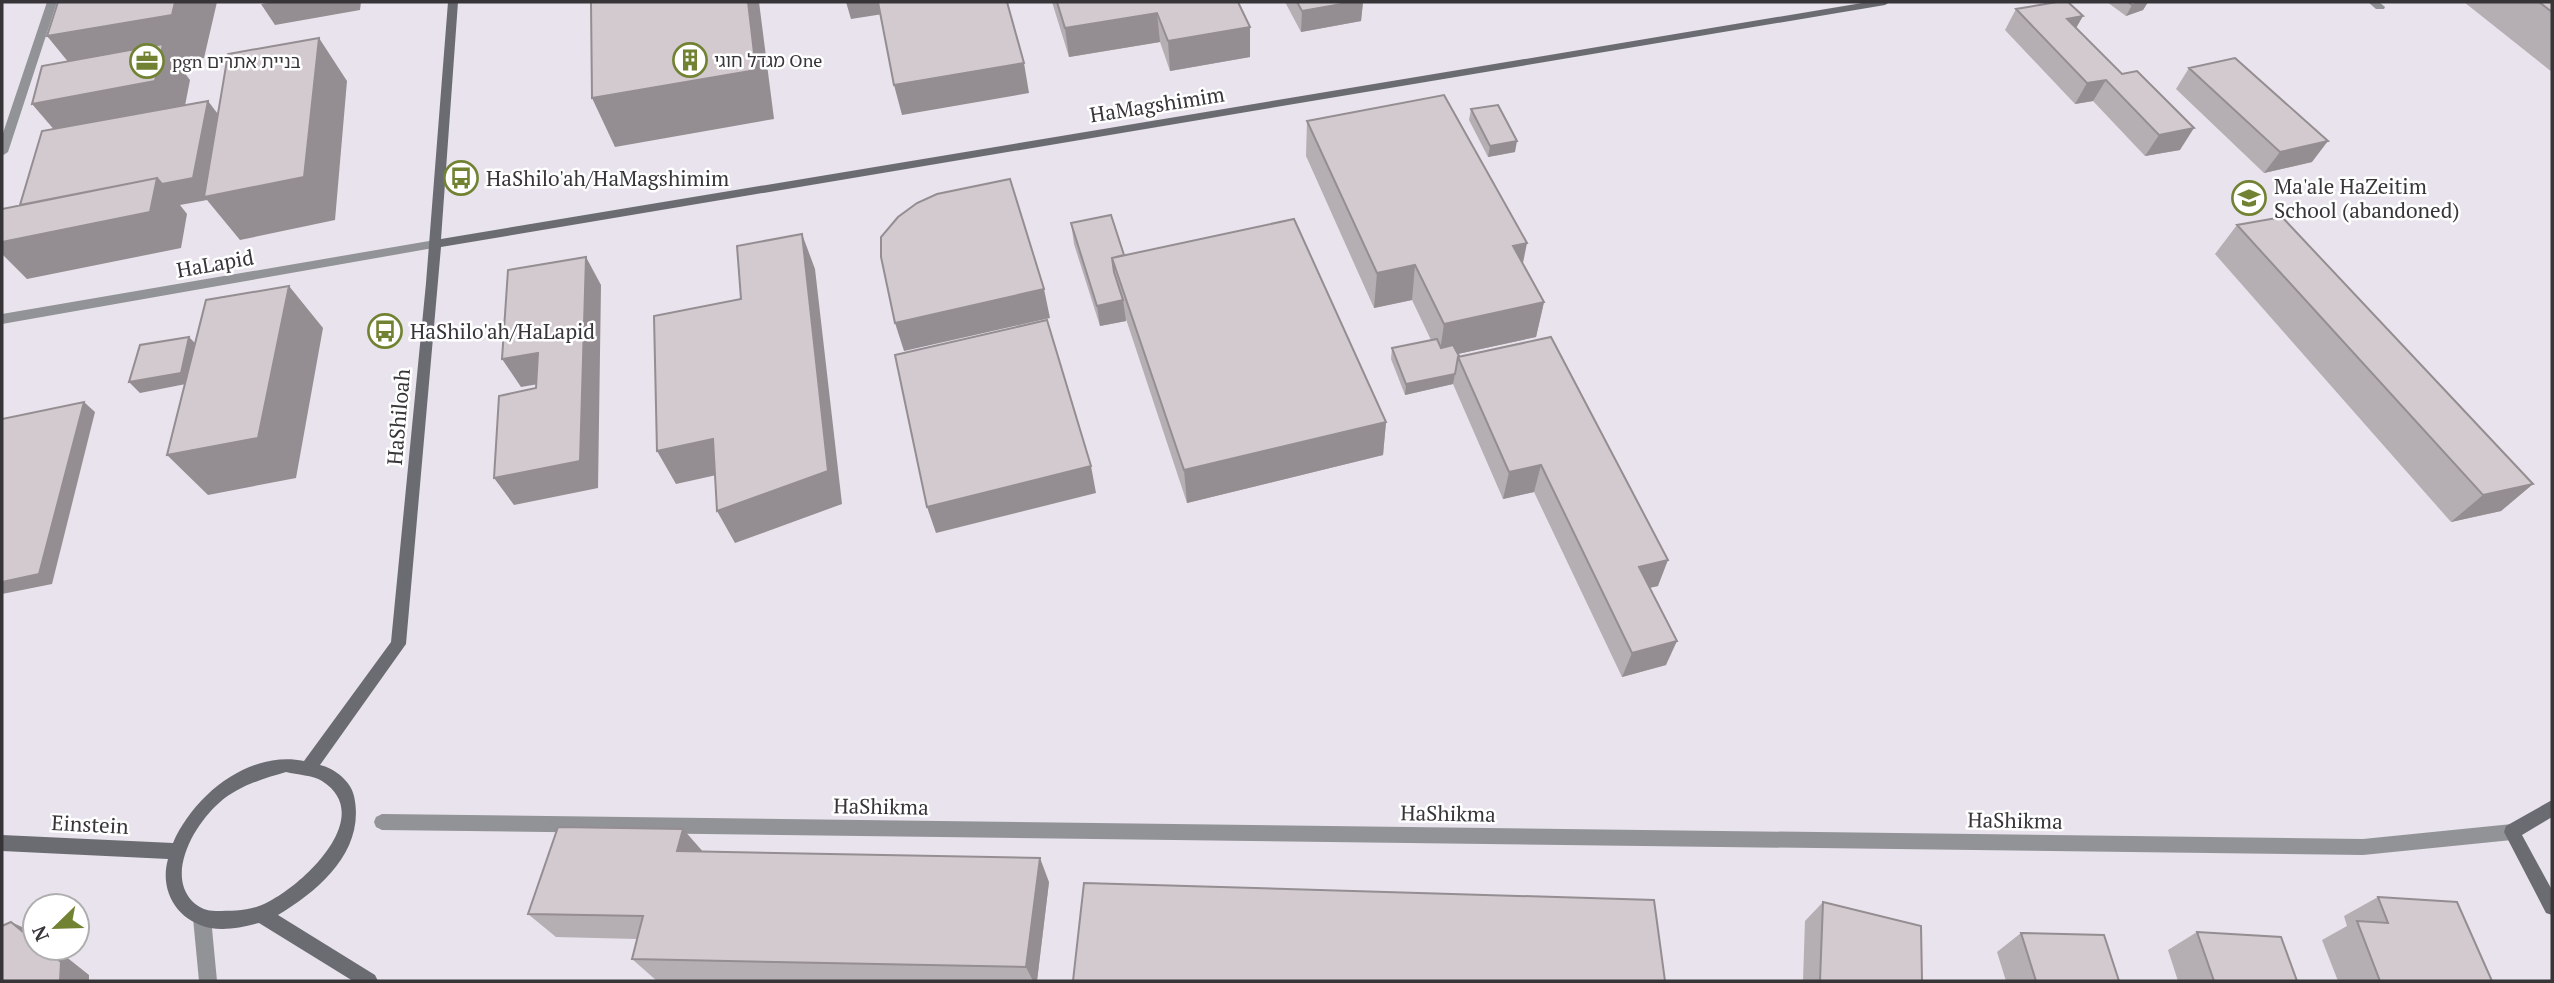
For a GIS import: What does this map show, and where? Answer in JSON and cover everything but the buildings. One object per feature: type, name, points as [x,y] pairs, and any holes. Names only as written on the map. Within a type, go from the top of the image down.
[{"type":"street","points":[[2,152],[52,2]]},
{"type":"street","name":"HaShiloah","points":[[310,766],[398,644],[435,244],[453,2]]},
{"type":"street","name":"HaMagshimim","points":[[435,244],[1885,2]]},
{"type":"street","name":"HaLapid","points":[[2,319],[435,244]]},
{"type":"street","points":[[286,765],[310,766],[328,773],[342,785],[348,802],[349,821],[342,843],[330,865],[310,886],[287,903],[262,915],[220,921],[202,918],[185,908],[175,892],[172,873],[176,851],[188,826],[207,803],[232,784],[259,771],[286,765]]},
{"type":"street","points":[[2552,808],[2512,832],[2552,907]]},
{"type":"street","name":"HaShikma","points":[[382,822],[2362,848],[2512,832]]},
{"type":"street","name":"Einstein","points":[[2,843],[176,851]]},
{"type":"street","points":[[262,915],[369,981]]},
{"type":"street","points":[[202,918],[208,981]]},
{"type":"place","name":"מגדל חוגי One","points":[[690,60]]},
{"type":"place","name":"pgn בניית אתרים","points":[[147,61]]},
{"type":"place","name":"HaShilo'ah/HaMagshimim","points":[[461,178]]},
{"type":"place","name":"Ma'ale HaZeitim School (abandoned)","points":[[2249,198]]},
{"type":"place","name":"HaShilo'ah/HaLapid","points":[[385,331]]}]
